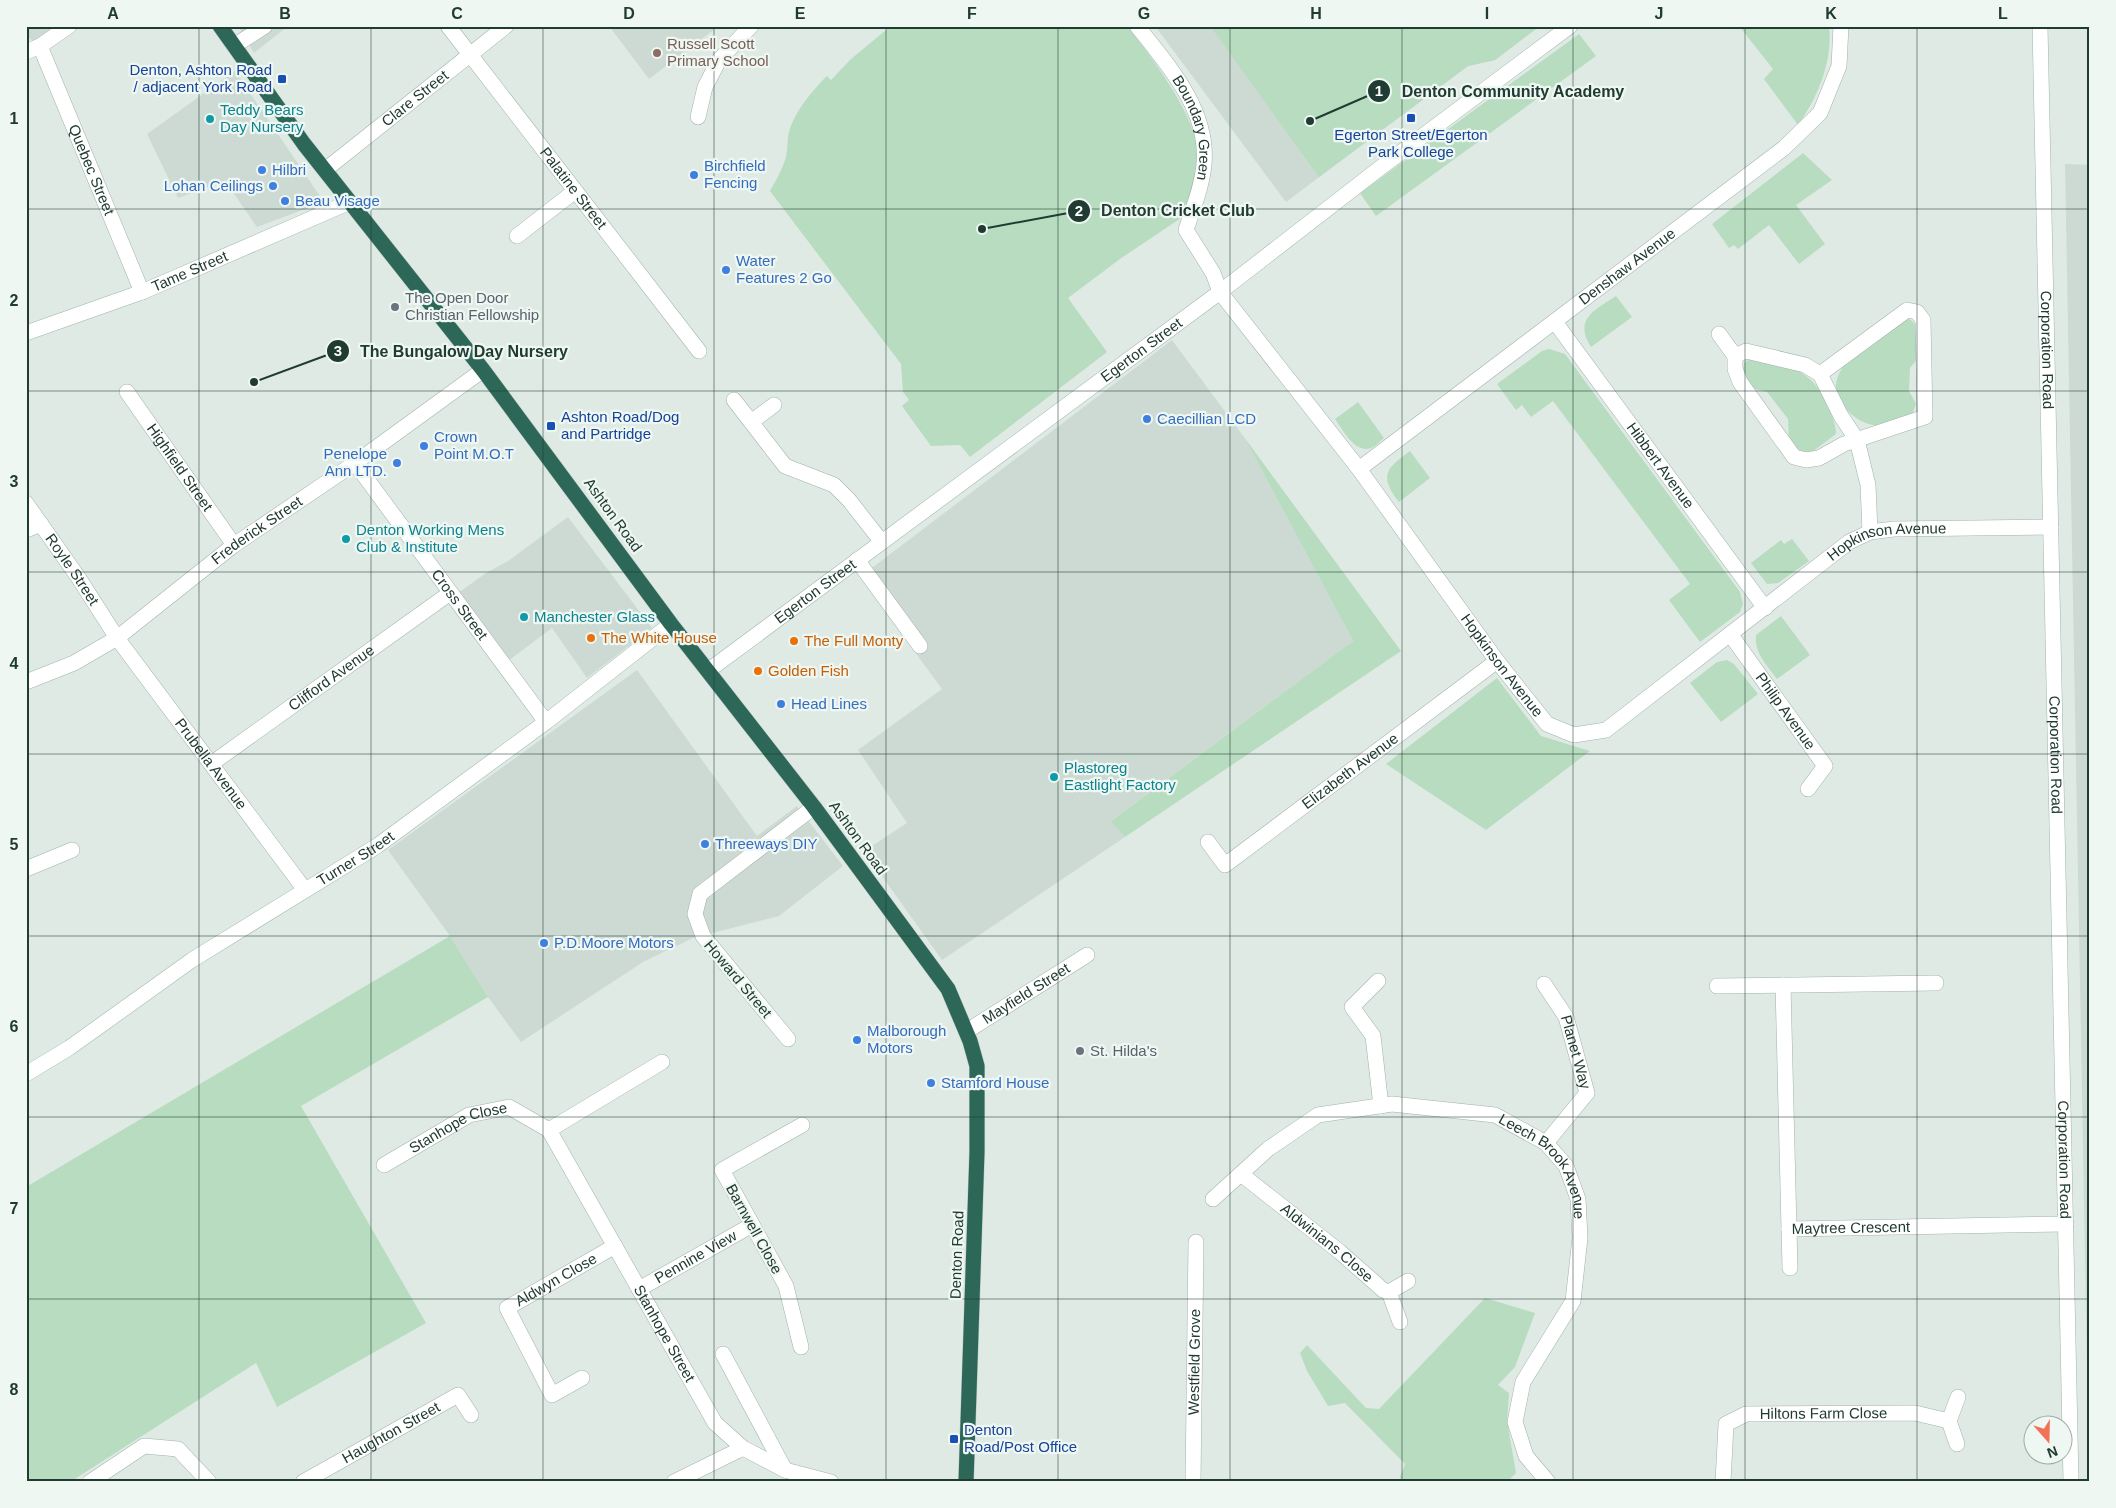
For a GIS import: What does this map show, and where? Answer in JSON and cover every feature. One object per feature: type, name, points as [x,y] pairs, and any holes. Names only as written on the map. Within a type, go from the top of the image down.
[{"type":"highway","name":"Ashton Road","points":[[220,26],[324,170],[483,370],[671,624],[709,670],[814,808],[948,989],[967,1031]]},
{"type":"highway","name":"Denton Road","points":[[966,1482],[978,1152],[977,1066],[967,1031]]},
{"type":"street","points":[[33,49],[68,26]]},
{"type":"street","points":[[234,46],[265,26]]},
{"type":"street","name":"Palatine Street","points":[[448,26],[468,55],[698,351]]},
{"type":"street","name":"Clare Street","points":[[324,170],[506,26]]},
{"type":"street","points":[[698,117],[705,87],[719,60],[751,26]]},
{"type":"street","name":"Boundary Green","points":[[1137,26],[1174,73],[1193,105],[1203,142],[1204,163],[1201,186],[1186,230],[1213,272],[1220,292]]},
{"type":"street","name":"Egerton Street","points":[[709,670],[1220,292],[1358,184],[1570,26]]},
{"type":"street","name":"Denshaw Avenue","points":[[1358,469],[1784,148],[1820,113],[1839,66],[1841,26]]},
{"type":"street","name":"Corporation Road","points":[[2040,26],[2072,1482]]},
{"type":"street","name":"Quebec Street","points":[[33,49],[142,292]]},
{"type":"street","points":[[517,236],[575,191]]},
{"type":"street","name":"Tame Street","points":[[26,333],[142,292],[350,202]]},
{"type":"street","name":"Hopkinson Avenue","points":[[1220,292],[1358,469],[1497,661],[1547,724],[1574,735],[1606,730],[1850,542],[1870,532],[1894,529],[2051,527]]},
{"type":"street","points":[[1719,334],[1735,356],[1740,382],[1794,457],[1806,460],[1819,458],[1844,444],[1925,417],[1923,320],[1917,312],[1907,310],[1820,374]]},
{"type":"street","name":"Hibbert Avenue","points":[[1555,322],[1765,608]]},
{"type":"street","points":[[1735,356],[1746,351],[1805,365],[1820,374],[1841,416],[1857,440],[1868,485],[1870,532]]},
{"type":"street","name":"Frederick Street","points":[[26,682],[74,664],[118,638],[234,545],[355,463],[483,370]]},
{"type":"street","name":"Highfield Street","points":[[127,392],[234,545]]},
{"type":"street","points":[[734,400],[785,466],[834,485],[849,500],[881,542]]},
{"type":"street","points":[[751,422],[774,405]]},
{"type":"street","name":"Cross Street","points":[[355,463],[546,722]]},
{"type":"street","name":"Royle Street","points":[[26,503],[118,638]]},
{"type":"street","points":[[26,530],[41,524]]},
{"type":"street","points":[[857,560],[920,646]]},
{"type":"street","name":"Clifford Avenue","points":[[211,764],[450,593]]},
{"type":"street","name":"Turner Street","points":[[26,1074],[69,1048],[192,960],[377,846],[546,722],[671,624]]},
{"type":"street","name":"Philip Avenue","points":[[1730,634],[1825,766],[1808,788]]},
{"type":"street","name":"Prubella Avenue","points":[[118,638],[305,890]]},
{"type":"street","name":"Elizabeth Avenue","points":[[1208,842],[1225,865],[1497,661]]},
{"type":"street","name":"Howard Street","points":[[788,1039],[703,936],[695,914],[700,894],[814,808]]},
{"type":"street","points":[[26,869],[72,850]]},
{"type":"street","name":"Mayfield Street","points":[[967,1031],[1087,955]]},
{"type":"street","points":[[1378,981],[1352,1007],[1373,1036],[1380,1106]]},
{"type":"street","points":[[1717,986],[1936,983]]},
{"type":"street","name":"Planet Way","points":[[1544,984],[1566,1017],[1587,1093],[1546,1143]]},
{"type":"street","name":"Maytree Crescent","points":[[1783,985],[1789,1229],[2066,1224]]},
{"type":"street","points":[[549,1130],[662,1062]]},
{"type":"street","name":"Leech Brook Avenue","points":[[1213,1199],[1268,1150],[1318,1115],[1392,1104],[1495,1115],[1546,1143],[1566,1166],[1578,1199],[1580,1238],[1573,1301],[1523,1382],[1515,1422],[1526,1456],[1548,1482]]},
{"type":"street","name":"Stanhope Close","points":[[384,1165],[469,1114],[509,1107],[549,1130]]},
{"type":"street","name":"Barnwell Close","points":[[801,1347],[786,1286],[722,1170],[802,1125]]},
{"type":"street","name":"Stanhope Street","points":[[549,1130],[715,1422],[743,1448],[785,1470],[831,1482]]},
{"type":"street","name":"Aldwinians Close","points":[[1241,1174],[1340,1252],[1383,1290],[1389,1292],[1400,1322]]},
{"type":"street","name":"Pennine View","points":[[639,1289],[752,1225]]},
{"type":"street","points":[[1789,1229],[1790,1268]]},
{"type":"street","name":"Westfield Grove","points":[[1193,1482],[1196,1242]]},
{"type":"street","name":"Aldwyn Close","points":[[582,1378],[552,1395],[507,1308],[615,1246]]},
{"type":"street","points":[[1389,1292],[1408,1282]]},
{"type":"street","points":[[723,1354],[785,1470]]},
{"type":"street","name":"Haughton Street","points":[[303,1482],[458,1395],[471,1415]]},
{"type":"street","points":[[1957,1444],[1949,1421],[1958,1397]]},
{"type":"street","name":"Hiltons Farm Close","points":[[1723,1482],[1726,1424],[1746,1414],[1916,1413],[1949,1421]]},
{"type":"street","points":[[90,1482],[144,1446],[178,1449],[209,1482]]},
{"type":"street","points":[[674,1482],[743,1448]]},
{"type":"shaded area","points":[[26,26],[61,26],[34,43],[26,34]]},
{"type":"shaded area","points":[[238,26],[288,26],[254,53]]},
{"type":"shaded area","name":"Russell Scott Primary School","points":[[609,26],[719,26],[649,79]]},
{"type":"shaded area","points":[[1155,26],[1540,26],[1495,60],[1468,66],[1286,202]]},
{"type":"shaded area","points":[[235,71],[324,202],[257,227],[225,181],[178,198],[147,134]]},
{"type":"shaded area","points":[[2065,164],[2090,165],[2089,1477]]},
{"type":"shaded area","points":[[1172,340],[1244,437],[1353,641],[1112,820],[1125,837],[942,960],[864,851],[907,823],[858,750],[942,689],[860,577]]},
{"type":"shaded area","points":[[568,517],[652,628],[587,678],[552,628],[508,661],[458,593],[486,573],[508,561]]},
{"type":"shaded area","points":[[637,670],[757,836],[797,806],[843,866],[779,916],[693,938],[643,962],[521,1042],[488,997],[450,936],[388,850]]},
{"type":"green space","points":[[891,26],[1128,26],[1162,73],[1185,111],[1198,148],[1197,170],[1184,216],[1120,259],[1068,298],[1107,352],[970,457],[960,445],[931,446],[902,406],[909,400],[903,392],[901,364],[770,191],[784,162],[788,134],[795,116],[805,102],[827,76],[831,80],[851,59]]},
{"type":"green space","points":[[1210,26],[1540,26],[1495,60],[1468,66],[1319,177]]},
{"type":"green space","points":[[1739,26],[1829,26],[1829,52],[1823,78],[1812,103],[1798,125],[1764,79],[1773,69]]},
{"type":"green space","points":[[1579,34],[1596,56],[1376,216],[1360,193]]},
{"type":"green space","points":[[1803,153],[1832,180],[1796,205],[1825,244],[1799,264],[1769,225],[1738,249],[1734,245],[1729,248],[1712,224]]},
{"type":"green space","points":[[1616,296],[1632,317],[1591,347],[1584,329],[1585,322],[1594,311]]},
{"type":"green space","points":[[1909,319],[1916,326],[1919,342],[1918,358],[1910,368],[1909,391],[1916,404],[1912,415],[1882,425],[1866,423],[1851,414],[1840,401],[1836,385],[1838,376],[1843,367],[1902,322]]},
{"type":"green space","points":[[1549,349],[1565,354],[1740,592],[1743,604],[1740,612],[1700,642],[1669,600],[1690,584],[1553,401],[1531,417],[1522,405],[1516,410],[1497,384],[1542,351]]},
{"type":"green space","points":[[1750,358],[1786,366],[1805,375],[1813,382],[1830,412],[1836,434],[1812,452],[1801,451],[1789,441],[1788,419],[1767,392],[1751,388],[1743,371],[1744,363]]},
{"type":"green space","points":[[1358,402],[1384,438],[1371,448],[1360,448],[1350,440],[1335,419]]},
{"type":"green space","points":[[1244,437],[1401,651],[1125,837],[1111,821],[1353,641]]},
{"type":"green space","points":[[1410,451],[1430,478],[1399,502],[1389,486],[1388,474],[1390,468]]},
{"type":"green space","points":[[1792,539],[1809,561],[1778,583],[1767,584],[1751,563],[1781,540],[1784,544]]},
{"type":"green space","points":[[1781,616],[1810,655],[1777,679],[1759,653],[1756,635]]},
{"type":"green space","points":[[1727,660],[1734,664],[1758,694],[1721,722],[1690,683],[1717,662]]},
{"type":"green space","points":[[1497,678],[1541,736],[1590,751],[1486,830],[1386,764]]},
{"type":"green space","points":[[450,936],[488,997],[301,1106],[426,1323],[277,1407],[256,1363],[70,1482],[26,1482],[26,1187]]},
{"type":"green space","points":[[1485,1298],[1535,1313],[1515,1367],[1498,1385],[1509,1393],[1507,1421],[1516,1473],[1507,1482],[1402,1482],[1400,1477],[1405,1464],[1345,1403],[1328,1406],[1307,1371],[1300,1353],[1307,1345],[1366,1408],[1379,1409]]},
{"type":"place","name":"Russell Scott Primary School","points":[[657,53]]},
{"type":"place","name":"Denton, Ashton Road / adjacent York Road","points":[[282,79]]},
{"type":"place","name":"Egerton Street/Egerton Park College","points":[[1411,118]]},
{"type":"place","name":"Teddy Bears Day Nursery","points":[[210,119]]},
{"type":"place","name":"Denton Community Academy","points":[[1310,121]]},
{"type":"place","name":"Hilbri","points":[[262,170]]},
{"type":"place","name":"Birchfield Fencing","points":[[694,175]]},
{"type":"place","name":"Lohan Ceilings","points":[[273,186]]},
{"type":"place","name":"Beau Visage","points":[[285,201]]},
{"type":"place","name":"Denton Cricket Club","points":[[982,229]]},
{"type":"place","name":"Water Features 2 Go","points":[[726,270]]},
{"type":"place","name":"The Open Door Christian Fellowship","points":[[395,307]]},
{"type":"place","name":"The Bungalow Day Nursery","points":[[254,382]]},
{"type":"place","name":"Caecillian LCD","points":[[1147,419]]},
{"type":"place","name":"Ashton Road/Dog and Partridge","points":[[551,426]]},
{"type":"place","name":"Crown Point M.O.T","points":[[424,446]]},
{"type":"place","name":"Penelope Ann LTD.","points":[[397,463]]},
{"type":"place","name":"Denton Working Mens Club & Institute","points":[[346,539]]},
{"type":"place","name":"Manchester Glass","points":[[524,617]]},
{"type":"place","name":"The White House","points":[[591,638]]},
{"type":"place","name":"The Full Monty","points":[[794,641]]},
{"type":"place","name":"Golden Fish","points":[[758,671]]},
{"type":"place","name":"Head Lines","points":[[781,704]]},
{"type":"place","name":"Plastoreg Eastlight Factory","points":[[1054,777]]},
{"type":"place","name":"Threeways DIY","points":[[705,844]]},
{"type":"place","name":"P.D.Moore Motors","points":[[544,943]]},
{"type":"place","name":"Malborough Motors","points":[[857,1040]]},
{"type":"place","name":"St. Hilda's","points":[[1080,1051]]},
{"type":"place","name":"Stamford House","points":[[931,1083]]},
{"type":"place","name":"Denton Road/Post Office","points":[[954,1439]]}]
